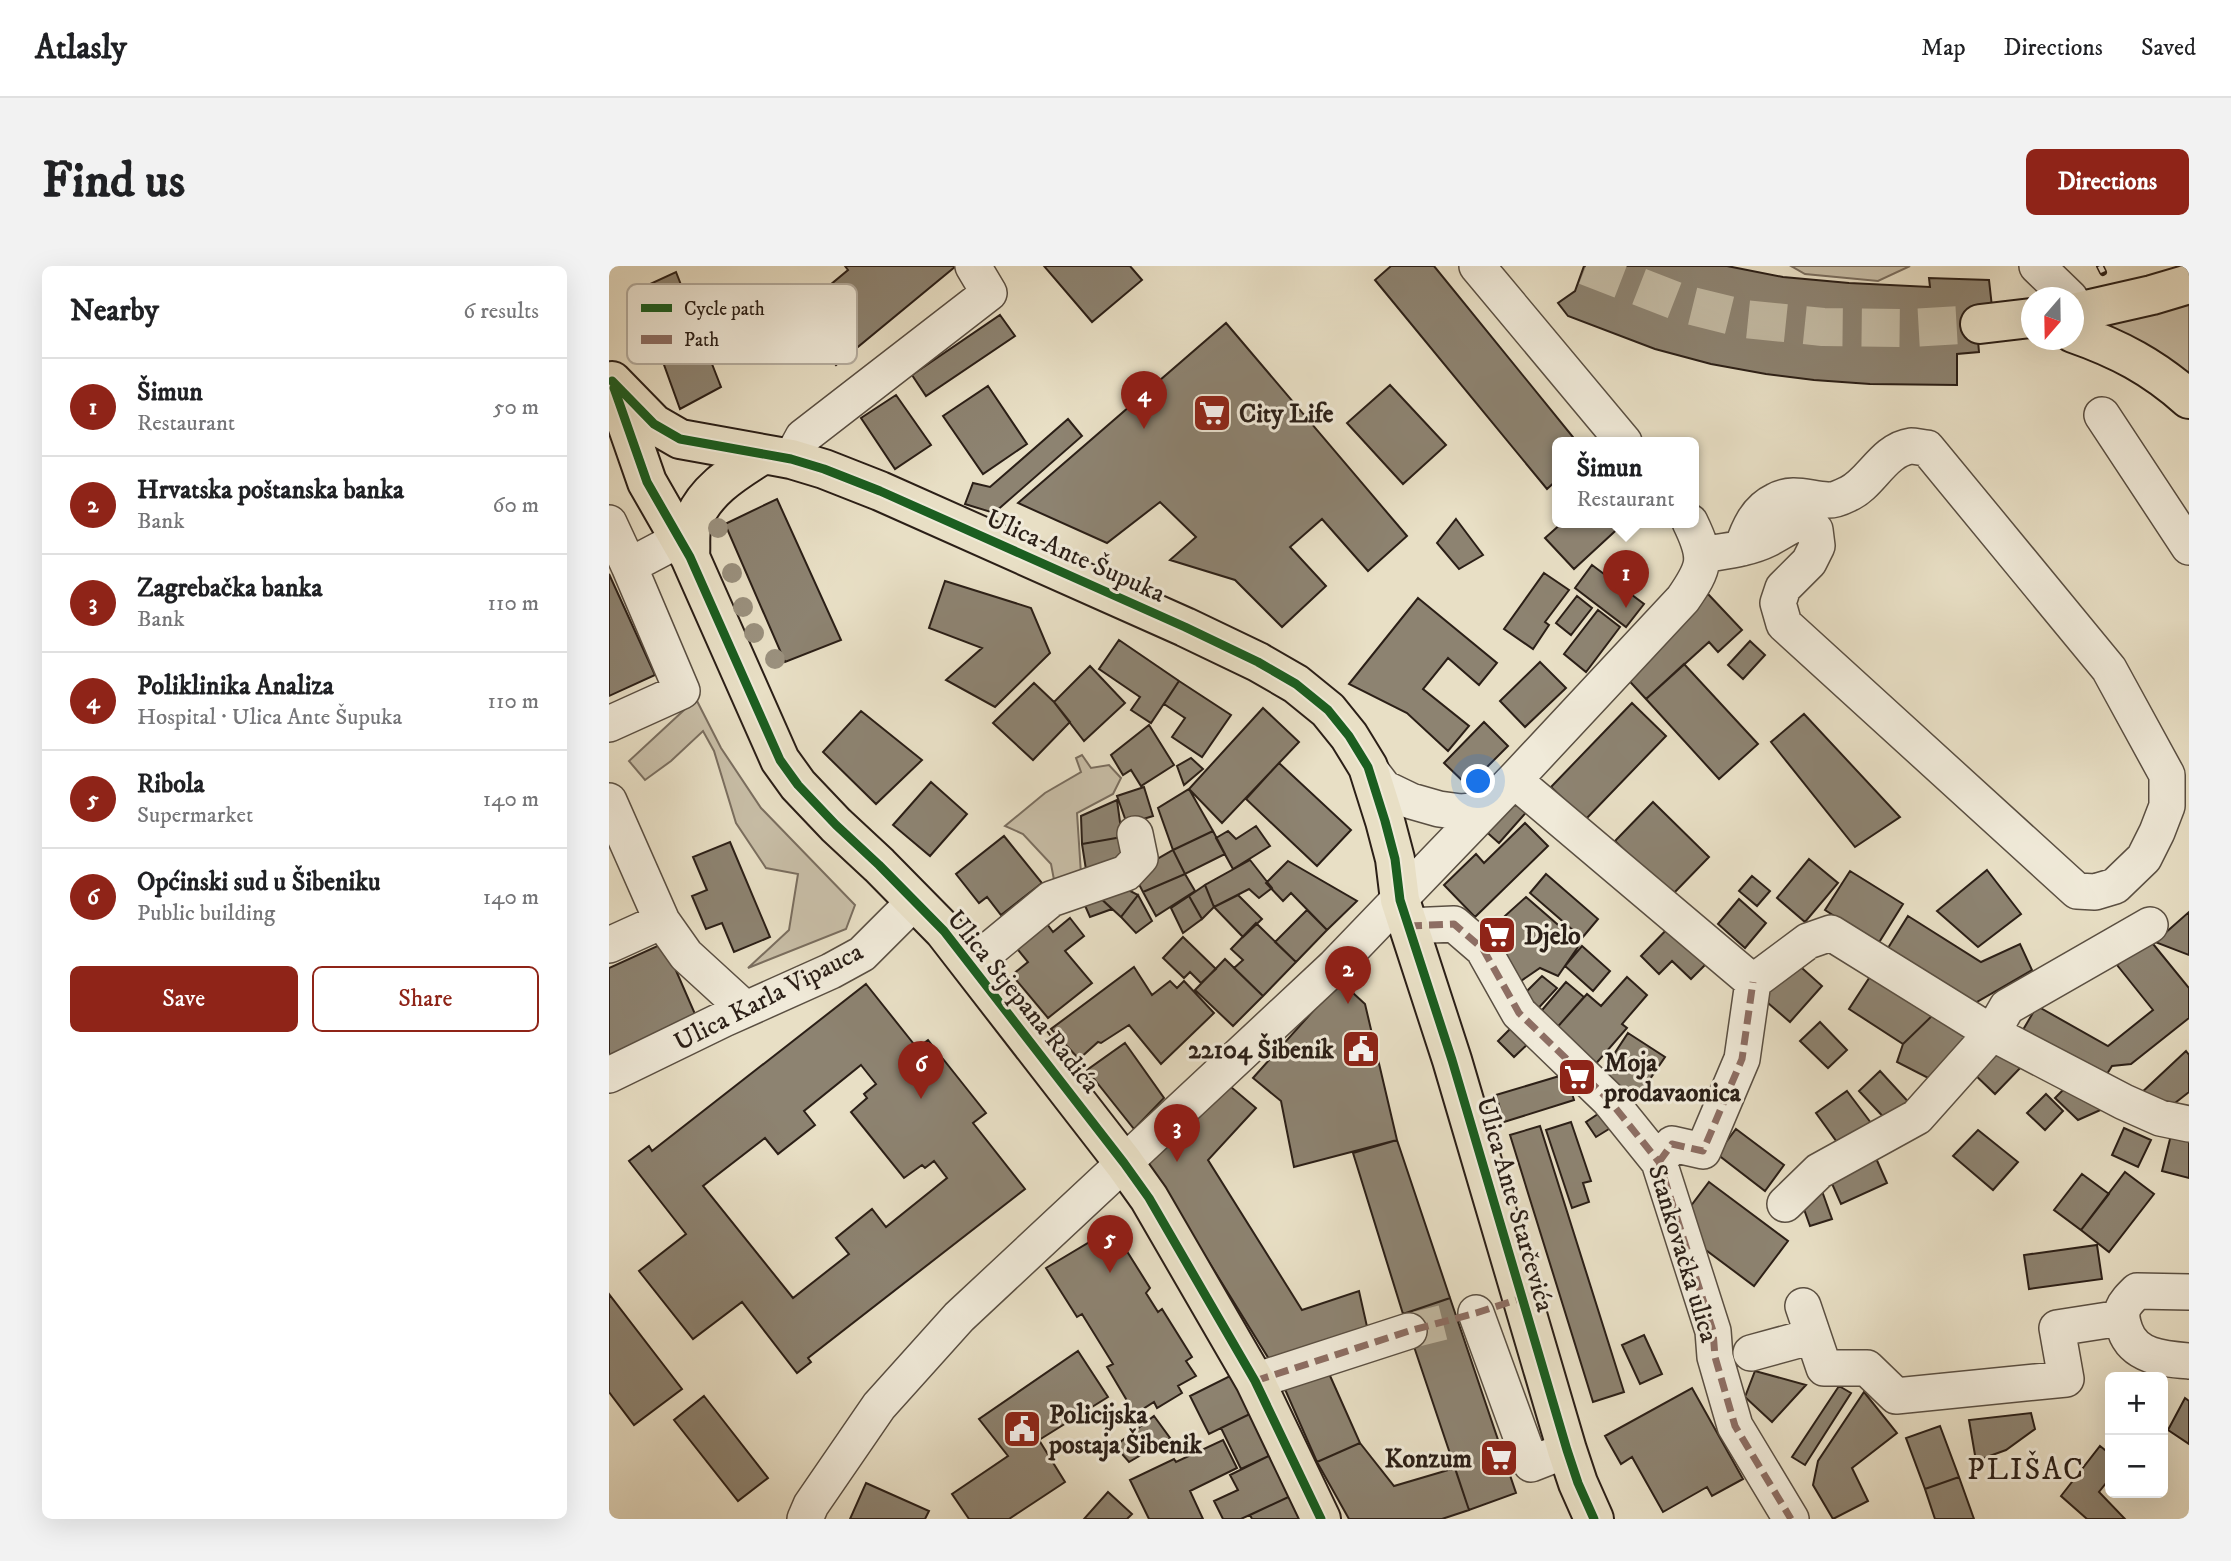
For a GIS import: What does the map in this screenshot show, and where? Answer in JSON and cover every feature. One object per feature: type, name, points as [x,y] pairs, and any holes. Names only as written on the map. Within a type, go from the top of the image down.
[{"type":"main road","points":[[2084,309],[2189,284]]},
{"type":"main road","points":[[2084,320],[2111,346],[2143,363],[2189,399]]},
{"type":"main road","points":[[1980,324],[2021,321]]},
{"type":"main road","name":"Ulica Ante Šupuka","points":[[610,378],[654,424],[680,439],[777,457],[824,469],[880,491],[1185,627],[1258,662],[1296,684],[1328,710],[1349,736],[1368,767],[1395,859],[1404,913]]},
{"type":"main road","name":"Ulica Stjepana Radića","points":[[610,378],[647,482],[685,548],[780,760],[808,795],[944,931],[1149,1199],[1255,1381],[1321,1519]]},
{"type":"main road","points":[[685,548],[700,507],[728,476],[777,457]]},
{"type":"main road","name":"Ulica Ante Starčevića","points":[[1404,913],[1452,1060],[1567,1450],[1594,1519]]},
{"type":"street","points":[[777,457],[989,293],[973,266]]},
{"type":"street","points":[[1477,266],[1620,437]]},
{"type":"street","points":[[2037,266],[2055,287]]},
{"type":"street","points":[[2102,415],[2189,547]]},
{"type":"street","points":[[1702,555],[1742,548],[1767,540],[1785,527],[1802,521],[1815,530],[1817,546],[1809,562],[1783,588],[1778,603],[1784,625],[2077,891],[2095,892],[2115,886],[2144,858],[2167,806],[2167,775],[2109,669],[1927,448],[1910,446],[1891,454],[1851,493],[1830,501],[1809,496],[1790,496],[1774,501],[1749,525],[1742,548]]},
{"type":"street","points":[[609,523],[682,691],[609,724]]},
{"type":"street","points":[[805,1519],[811,1505],[879,1406],[959,1317],[1335,966],[1404,913],[1484,810],[1682,599],[1701,573],[1702,555],[1693,528]]},
{"type":"street","points":[[629,566],[685,548]]},
{"type":"street","name":"Ulica Ante Šupuka","points":[[1368,767],[1384,788],[1411,801],[1461,812],[1484,810]]},
{"type":"street","points":[[1514,780],[1753,982]]},
{"type":"street","points":[[609,801],[662,921],[686,956],[744,1009]]},
{"type":"street","name":"Ulica Stjepana Radića","points":[[971,965],[1051,899],[1126,873],[1140,858],[1135,834]]},
{"type":"street","name":"Ulica Karla Vipauca","points":[[609,1075],[862,954],[915,901]]},
{"type":"street","name":"Stankovačka ulica","points":[[1404,913],[1454,924],[1483,949],[1519,1013],[1609,1100],[1660,1162],[1713,1331],[1715,1357],[1735,1426],[1791,1519]]},
{"type":"street","points":[[609,946],[662,921]]},
{"type":"street","points":[[1786,1204],[1819,1171],[1917,1117],[1991,1033],[2007,1007],[2150,925]]},
{"type":"street","points":[[1660,1162],[1672,1144],[1703,1151],[1742,1059],[1753,982],[1808,941],[1831,933],[1991,1033],[2124,1102],[2160,1118],[2189,1124]]},
{"type":"street","points":[[2189,1292],[2137,1292],[2124,1304],[2121,1318],[2128,1340],[2148,1355],[2189,1361]]},
{"type":"street","points":[[1522,1298],[1467,1316],[1531,1464],[1567,1450]]},
{"type":"street","points":[[1751,1353],[1808,1321],[1824,1368],[1867,1368],[1896,1396],[2066,1379],[2057,1328],[2121,1318]]},
{"type":"street","points":[[1255,1381],[1409,1331]]},
{"type":"shaded area","points":[[1791,266],[1910,266],[1878,281],[1805,274]]},
{"type":"shaded area","points":[[2189,304],[2189,385],[2098,321]]},
{"type":"shaded area","points":[[696,699],[721,748],[761,808],[855,905],[846,929],[748,968],[789,930],[798,874],[766,868],[736,823],[714,751],[703,731],[671,761],[645,780],[629,761]]},
{"type":"shaded area","points":[[1082,755],[1091,768],[1109,765],[1121,778],[1113,794],[1077,813],[1081,874],[1055,885],[1051,864],[1023,834],[1005,826],[1045,793],[1081,772],[1076,758]]},
{"type":"building","points":[[845,266],[956,266],[857,348],[857,284],[831,284],[848,270]]},
{"type":"building","points":[[1044,266],[1130,266],[1142,280],[1092,322]]},
{"type":"building","points":[[1391,266],[1434,266],[1573,437],[1552,437],[1552,484],[1547,489],[1375,280]]},
{"type":"building","points":[[1584,266],[1727,266],[1783,277],[1930,287],[1929,278],[1989,280],[1992,307],[1975,306],[1979,352],[1957,354],[1957,385],[1814,380],[1711,364],[1655,349],[1568,316],[1558,303],[1575,291]]},
{"type":"building","points":[[676,272],[681,284],[650,284]]},
{"type":"building","points":[[1000,315],[1015,336],[926,396],[912,375]]},
{"type":"building","name":"City Life","points":[[1226,323],[1407,536],[1368,571],[1322,519],[1290,547],[1326,586],[1282,627],[1235,580],[1170,560],[1196,537],[1160,502],[1107,543],[1018,503]]},
{"type":"building","points":[[664,364],[712,364],[721,387],[680,409]]},
{"type":"building","points":[[1390,385],[1446,445],[1403,484],[1347,423]]},
{"type":"building","points":[[988,386],[1027,444],[983,474],[943,416]]},
{"type":"building","points":[[896,395],[931,445],[895,469],[861,418]]},
{"type":"building","points":[[1068,419],[1082,436],[994,513],[965,504],[973,483],[990,487]]},
{"type":"building","points":[[777,499],[841,640],[785,662],[725,524]]},
{"type":"building","points":[[1456,519],[1483,555],[1459,569],[1437,543]]},
{"type":"building","points":[[1556,528],[1618,528],[1574,569],[1545,538]]},
{"type":"building","points":[[1592,565],[1644,604],[1626,627],[1575,588]]},
{"type":"building","points":[[1544,573],[1569,590],[1545,622],[1549,625],[1533,649],[1504,629]]},
{"type":"building","points":[[609,574],[655,675],[609,696]]},
{"type":"building","points":[[945,581],[1031,608],[1050,653],[995,707],[946,680],[982,648],[929,628]]},
{"type":"building","points":[[1708,594],[1742,630],[1718,652],[1709,642],[1646,699],[1622,673]]},
{"type":"building","points":[[1577,596],[1592,608],[1571,635],[1556,623]]},
{"type":"building","points":[[1418,598],[1497,663],[1479,685],[1448,658],[1423,689],[1469,726],[1448,751],[1407,713],[1349,684]]},
{"type":"building","points":[[1598,610],[1620,627],[1586,672],[1564,654]]},
{"type":"building","points":[[1119,640],[1179,681],[1151,723],[1131,710],[1140,697],[1099,669]]},
{"type":"building","points":[[1750,641],[1765,655],[1743,679],[1728,665]]},
{"type":"building","points":[[1540,662],[1566,688],[1525,727],[1500,701]]},
{"type":"building","points":[[1684,664],[1758,744],[1719,779],[1646,699]]},
{"type":"building","points":[[1090,666],[1125,703],[1084,741],[1054,702]]},
{"type":"building","points":[[1179,681],[1231,715],[1202,757],[1172,737],[1185,718],[1164,704]]},
{"type":"building","points":[[1034,683],[1070,722],[1033,760],[993,723]]},
{"type":"building","points":[[1632,703],[1666,736],[1585,820],[1551,787]]},
{"type":"building","points":[[1263,708],[1299,742],[1222,823],[1189,789]]},
{"type":"building","points":[[861,711],[922,760],[876,804],[823,752]]},
{"type":"building","points":[[1804,714],[1900,817],[1855,847],[1771,742]]},
{"type":"building","points":[[1484,722],[1508,746],[1468,786],[1444,763]]},
{"type":"building","points":[[1149,725],[1174,765],[1141,786],[1131,770],[1123,775],[1111,755]]},
{"type":"building","points":[[1191,758],[1203,769],[1184,785],[1177,766]]},
{"type":"building","points":[[1279,763],[1351,830],[1317,866],[1246,799]]},
{"type":"building","points":[[931,782],[967,814],[930,856],[893,825]]},
{"type":"building","points":[[1144,787],[1153,816],[1127,824],[1117,796]]},
{"type":"building","points":[[1189,789],[1213,831],[1173,850],[1158,808]]},
{"type":"building","points":[[1511,794],[1529,809],[1499,843],[1482,828]]},
{"type":"building","points":[[1117,800],[1122,837],[1082,844],[1081,816]]},
{"type":"building","points":[[1653,802],[1709,857],[1671,896],[1615,841]]},
{"type":"building","points":[[1525,823],[1548,846],[1475,917],[1444,885],[1476,854],[1484,863]]},
{"type":"building","points":[[1256,826],[1270,846],[1233,869],[1216,838],[1228,831],[1236,839]]},
{"type":"building","points":[[1213,831],[1225,854],[1185,874],[1173,850]]},
{"type":"building","points":[[1004,836],[1042,883],[1001,915],[987,897],[979,903],[956,874]]},
{"type":"building","points":[[1122,837],[1124,867],[1087,876],[1082,844]]},
{"type":"building","points":[[730,842],[770,937],[734,952],[722,923],[706,929],[692,896],[707,890],[693,857]]},
{"type":"building","points":[[1173,850],[1185,874],[1143,892],[1133,873]]},
{"type":"building","points":[[1809,859],[1838,883],[1805,922],[1777,898]]},
{"type":"building","points":[[1250,860],[1272,888],[1259,898],[1249,889],[1214,907],[1205,885]]},
{"type":"building","points":[[1288,861],[1357,901],[1327,930],[1291,893],[1283,901],[1266,883]]},
{"type":"building","points":[[1987,870],[2021,914],[1978,947],[1937,911]]},
{"type":"building","points":[[1850,871],[1903,904],[1878,944],[1825,910]]},
{"type":"building","points":[[1185,874],[1195,891],[1156,916],[1143,892]]},
{"type":"building","points":[[1546,874],[1598,919],[1582,938],[1530,893]]},
{"type":"building","points":[[1752,876],[1770,891],[1757,906],[1739,891]]},
{"type":"building","points":[[1119,885],[1138,895],[1121,917],[1097,895]]},
{"type":"building","points":[[1205,885],[1214,907],[1202,919],[1189,896]]},
{"type":"building","points":[[1097,895],[1112,909],[1090,917],[1083,901]]},
{"type":"building","points":[[1138,895],[1152,921],[1136,933],[1121,917]]},
{"type":"building","points":[[1238,895],[1262,919],[1243,937],[1214,907]]},
{"type":"building","points":[[1189,896],[1202,919],[1183,933],[1171,908]]},
{"type":"building","points":[[1526,897],[1580,944],[1558,976],[1540,968],[1518,983],[1484,935]]},
{"type":"building","points":[[1739,899],[1766,923],[1745,948],[1718,924]]},
{"type":"building","points":[[1307,910],[1327,930],[1296,962],[1275,942]]},
{"type":"building","points":[[2189,912],[2189,955],[2155,942]]},
{"type":"building","points":[[1908,916],[1981,962],[2020,944],[2032,970],[1975,1003],[1888,948]]},
{"type":"building","points":[[1070,918],[1084,936],[1065,951],[1092,983],[1048,1018],[1012,975],[1028,962],[1014,945],[1044,920],[1053,932]]},
{"type":"building","points":[[1256,923],[1296,962],[1263,996],[1234,968],[1243,960],[1231,949]]},
{"type":"building","points":[[1673,923],[1710,960],[1691,979],[1672,961],[1659,974],[1641,956]]},
{"type":"building","points":[[1183,937],[1216,969],[1201,983],[1190,972],[1184,978],[1163,958]]},
{"type":"building","points":[[2149,939],[2189,988],[2189,1018],[2131,1064],[2112,1066],[2102,1082],[2020,1035],[2037,1006],[2108,1046],[2153,1010],[2117,965]]},
{"type":"building","points":[[664,943],[695,1014],[609,1056],[609,968]]},
{"type":"building","points":[[1582,946],[1610,971],[1593,991],[1565,966]]},
{"type":"building","points":[[1225,959],[1263,996],[1233,1026],[1195,990]]},
{"type":"building","points":[[1793,960],[1822,986],[1790,1022],[1761,997]]},
{"type":"building","points":[[1134,967],[1152,995],[1170,981],[1177,988],[1184,981],[1214,1013],[1161,1064],[1129,1025],[1101,1043],[1098,1042],[1079,1059],[1051,1029]]},
{"type":"building","points":[[1875,969],[1936,1012],[1903,1044],[1849,1009]]},
{"type":"building","points":[[1542,976],[1557,988],[1533,1014],[1525,993]]},
{"type":"building","points":[[1627,977],[1647,995],[1622,1024],[1627,1028],[1593,1067],[1553,1032],[1587,994],[1601,1006]]},
{"type":"building","points":[[1340,981],[1365,1004],[1397,1140],[1294,1167],[1281,1101],[1253,1078]]},
{"type":"building","points":[[1566,982],[1584,997],[1554,1031],[1537,1016]]},
{"type":"building","points":[[866,984],[917,1048],[928,1040],[986,1113],[973,1123],[1025,1189],[808,1358],[811,1362],[797,1373],[742,1302],[693,1339],[639,1271],[686,1234],[629,1161],[649,1146],[652,1151]],"holes":[[[861,1065],[876,1084],[864,1094],[867,1098],[851,1112],[904,1178],[922,1165],[925,1168],[934,1161],[947,1178],[886,1227],[872,1209],[836,1238],[849,1254],[793,1298],[703,1186],[765,1138],[778,1154],[815,1125],[804,1111]]]},
{"type":"building","points":[[1936,1012],[1970,1037],[1936,1082],[1897,1062],[1903,1044]]},
{"type":"building","points":[[1820,1022],[1847,1050],[1828,1068],[1800,1041]]},
{"type":"building","points":[[1516,1023],[1532,1040],[1514,1057],[1498,1041]]},
{"type":"building","points":[[1628,1033],[1665,1057],[1637,1098],[1601,1074]]},
{"type":"building","points":[[2000,1041],[2024,1064],[1995,1094],[1971,1071]]},
{"type":"building","points":[[1125,1043],[1164,1098],[1134,1129],[1087,1070]]},
{"type":"building","points":[[2186,1051],[2189,1055],[2189,1092],[2161,1114],[2138,1096]]},
{"type":"building","points":[[1880,1071],[1913,1107],[1892,1126],[1859,1091]]},
{"type":"building","points":[[1566,1074],[1574,1100],[1504,1122],[1496,1095]]},
{"type":"building","points":[[1225,1082],[1256,1108],[1208,1160],[1302,1310],[1359,1291],[1368,1331],[1269,1359],[1147,1162]]},
{"type":"building","points":[[2070,1083],[2114,1104],[2078,1120],[2055,1098]]},
{"type":"building","points":[[1847,1091],[1874,1127],[1842,1149],[1816,1113]]},
{"type":"building","points":[[2046,1094],[2063,1111],[2045,1130],[2027,1113]]},
{"type":"building","points":[[1607,1108],[1617,1124],[1596,1137],[1586,1122]]},
{"type":"building","points":[[1571,1122],[1591,1181],[1583,1183],[1589,1202],[1572,1208],[1546,1130]]},
{"type":"building","points":[[1540,1126],[1624,1392],[1593,1402],[1510,1135]]},
{"type":"building","points":[[2173,1127],[2189,1131],[2189,1178],[2162,1171]]},
{"type":"building","points":[[2124,1128],[2151,1140],[2138,1167],[2112,1155]]},
{"type":"building","points":[[1736,1129],[1784,1165],[1765,1191],[1717,1154]]},
{"type":"building","points":[[1978,1130],[2018,1162],[1993,1190],[1953,1156]]},
{"type":"building","points":[[1397,1140],[1450,1298],[1403,1314],[1353,1153]]},
{"type":"building","points":[[1875,1156],[1887,1183],[1841,1204],[1829,1177]]},
{"type":"building","points":[[2125,1172],[2154,1194],[2109,1252],[2081,1230]]},
{"type":"building","points":[[2082,1174],[2109,1194],[2081,1230],[2054,1210]]},
{"type":"building","points":[[1709,1182],[1788,1241],[1754,1286],[1675,1227]]},
{"type":"building","points":[[1822,1191],[1832,1219],[1810,1226],[1800,1198]]},
{"type":"building","points":[[1108,1231],[1113,1240],[1118,1237],[1150,1288],[1146,1293],[1158,1312],[1162,1309],[1192,1357],[1186,1361],[1196,1376],[1178,1386],[1182,1393],[1157,1408],[1154,1402],[1135,1414],[1107,1367],[1113,1364],[1082,1314],[1077,1317],[1046,1268]]},
{"type":"building","points":[[2097,1245],[2102,1279],[2029,1289],[2024,1255]]},
{"type":"building","points":[[609,1294],[682,1389],[634,1425],[609,1392]]},
{"type":"building","points":[[1450,1298],[1516,1493],[1469,1510],[1403,1314]]},
{"type":"building","points":[[1644,1335],[1662,1374],[1640,1384],[1622,1345]]},
{"type":"building","name":"Policijska postaja Šibenik","points":[[1078,1351],[1108,1397],[1039,1440],[1065,1482],[1009,1519],[969,1519],[952,1494],[1008,1456],[979,1419]]},
{"type":"building","points":[[1327,1369],[1360,1443],[1317,1462],[1284,1387]]},
{"type":"building","points":[[1755,1371],[1806,1385],[1772,1422],[1745,1397]]},
{"type":"building","points":[[1238,1372],[1258,1410],[1209,1434],[1190,1396]]},
{"type":"building","points":[[1839,1386],[1851,1393],[1805,1465],[1792,1457]]},
{"type":"building","points":[[1692,1388],[1743,1479],[1712,1496],[1707,1487],[1663,1512],[1632,1457],[1621,1464],[1605,1436]]},
{"type":"building","points":[[1864,1392],[1897,1433],[1852,1468],[1868,1501],[1833,1519],[1813,1485],[1818,1461]]},
{"type":"building","points":[[704,1396],[768,1478],[738,1501],[674,1420]]},
{"type":"building","points":[[2185,1398],[2189,1401],[2189,1444],[2168,1430]]},
{"type":"building","points":[[1258,1410],[1277,1452],[1241,1469],[1221,1428]]},
{"type":"building","points":[[2031,1413],[2035,1429],[2006,1450],[1976,1461],[1969,1420]]},
{"type":"building","points":[[1154,1416],[1170,1438],[1129,1462],[1115,1446]]},
{"type":"building","points":[[1940,1426],[1959,1477],[1925,1489],[1906,1438]]},
{"type":"building","points":[[1223,1440],[1237,1468],[1190,1491],[1203,1519],[1149,1519],[1130,1480]]},
{"type":"building","points":[[1360,1443],[1394,1486],[1455,1468],[1469,1510],[1442,1519],[1349,1519],[1317,1462]]},
{"type":"building","points":[[2100,1446],[2105,1450],[2105,1484],[2099,1492],[2125,1519],[2087,1519],[2061,1496]]},
{"type":"building","points":[[1277,1452],[1297,1493],[1241,1519],[1223,1519],[1214,1501],[1238,1490],[1230,1475]]},
{"type":"building","points":[[1959,1477],[1974,1519],[1935,1519],[1925,1489]]},
{"type":"building","points":[[866,1483],[929,1511],[925,1519],[850,1519]]},
{"type":"building","points":[[1108,1492],[1132,1514],[1127,1519],[1084,1519]]},
{"type":"building","points":[[1297,1493],[1303,1519],[1252,1519],[1250,1515]]},
{"type":"tunnel","points":[[1586,266],[1684,304],[1745,319],[1823,327],[1910,328],[1980,324]]},
{"type":"tunnel","points":[[1409,1331],[1457,1319]]},
{"type":"railway","points":[[2100,266],[2103,272]]},
{"type":"marked path","points":[[1408,926],[1454,924],[1483,949],[1519,1013],[1609,1100],[1659,1162],[1713,1331],[1715,1357],[1735,1426],[1791,1519]]},
{"type":"marked path","points":[[1659,1162],[1672,1144],[1703,1151],[1742,1059],[1753,982]]},
{"type":"marked path","points":[[1255,1381],[1522,1298]]},
{"type":"cycle path","points":[[612,381],[654,424],[680,439],[791,459],[880,491],[1258,662],[1296,684],[1328,710],[1349,736],[1368,767],[1395,859],[1400,900],[1452,1060],[1567,1450],[1594,1519]]},
{"type":"cycle path","points":[[614,388],[647,482],[690,557],[780,760],[798,785],[836,825],[944,931],[1149,1198],[1255,1381],[1321,1519]]},
{"type":"place","name":"City Life","points":[[1212,413]]},
{"type":"place","name":"Poliklinika Analiza","points":[[1144,429]]},
{"type":"place","name":"Šimun","points":[[1626,608]]},
{"type":"place","name":"Djelo","points":[[1497,935]]},
{"type":"place","name":"Hrvatska poštanska banka","points":[[1348,1004]]},
{"type":"place","name":"22104 Šibenik","points":[[1361,1049]]},
{"type":"place","name":"Moja prodavaonica","points":[[1577,1077]]},
{"type":"place","name":"Općinski sud u Šibeniku","points":[[921,1099]]},
{"type":"place","name":"Zagrebačka banka","points":[[1177,1162]]},
{"type":"place","name":"Ribola","points":[[1110,1273]]},
{"type":"place","name":"Policijska postaja Šibenik","points":[[1022,1429]]},
{"type":"place","name":"Konzum","points":[[1499,1458]]},
{"type":"district","name":"PLIŠAC","points":[[2026,1469]]}]
